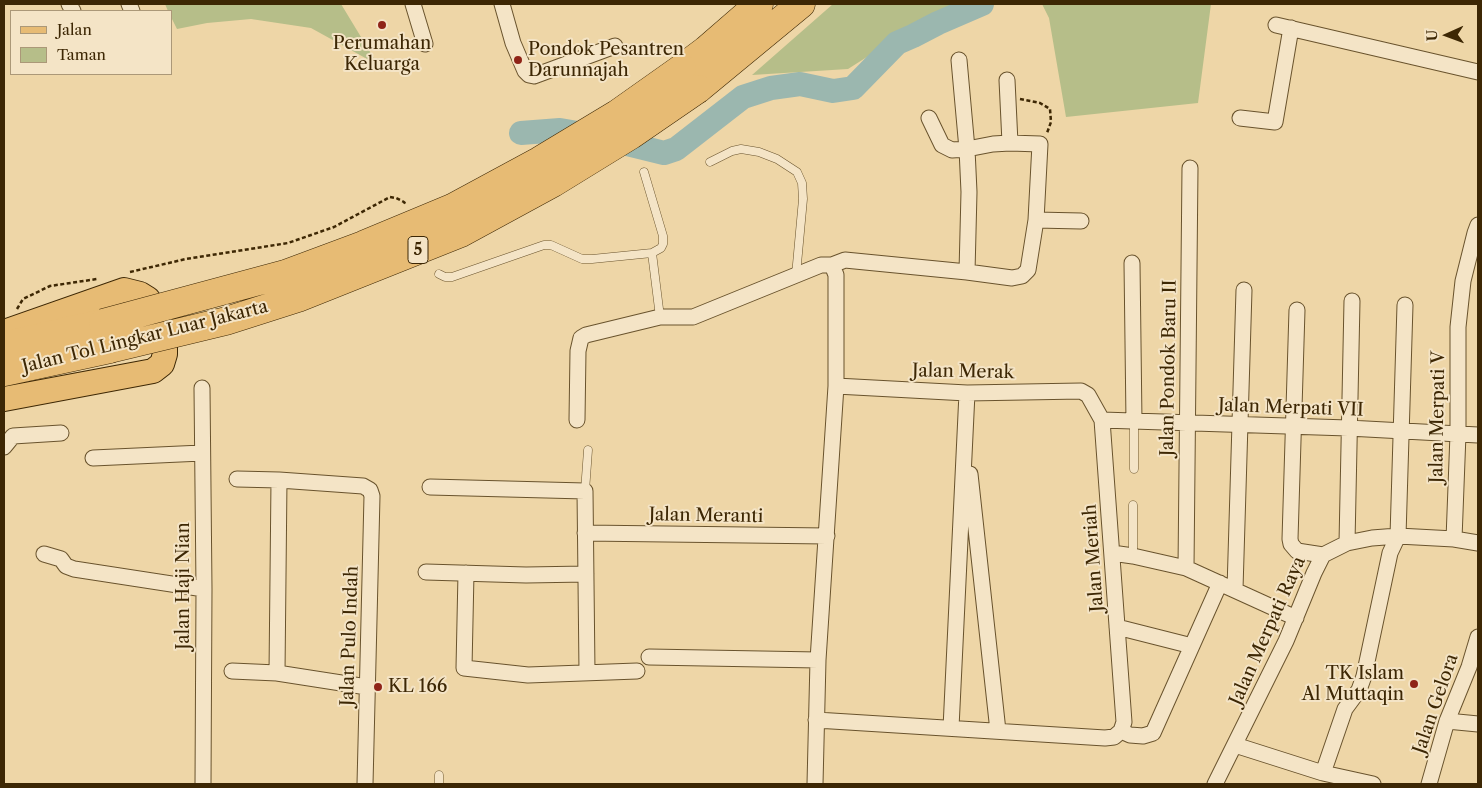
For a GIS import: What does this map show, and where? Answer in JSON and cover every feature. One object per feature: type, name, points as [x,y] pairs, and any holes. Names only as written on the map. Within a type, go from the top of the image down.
[{"type":"highway","name":"Jalan Tol Lingkar Luar Jakarta","points":[[4,346],[103,324],[285,274],[363,245],[452,208],[539,161],[617,114],[706,50],[759,4]]},
{"type":"highway","name":"Jalan Tol Lingkar Luar Jakarta","points":[[4,372],[226,321],[298,298],[461,233],[553,183],[631,135],[698,89],[801,4]]},
{"type":"main road","points":[[4,399],[153,371],[162,364],[165,354],[166,332],[148,299],[140,294],[124,290],[8,323]]},
{"type":"street","points":[[413,4],[425,44]]},
{"type":"street","points":[[502,4],[513,43],[528,75],[534,76],[615,46]]},
{"type":"street","points":[[1276,25],[1478,72]]},
{"type":"street","points":[[1240,118],[1275,122],[1291,28]]},
{"type":"street","points":[[959,60],[969,192],[967,272]]},
{"type":"street","points":[[1007,80],[1010,143]]},
{"type":"street","points":[[577,420],[578,350],[581,338],[597,332],[660,317],[693,317],[796,275],[845,260],[1012,278],[1022,276],[1028,270],[1036,220],[1040,144],[993,144],[952,150],[942,145],[929,118]]},
{"type":"street","name":"Jalan Pondok Baru II","points":[[1186,568],[1190,168]]},
{"type":"street","points":[[1036,220],[1081,221]]},
{"type":"street","name":"Jalan Merpati V","points":[[1454,539],[1458,434],[1458,327],[1461,295],[1478,225]]},
{"type":"street","points":[[1132,263],[1134,422]]},
{"type":"street","points":[[816,784],[818,660],[836,386],[836,275],[832,265]]},
{"type":"street","points":[[1235,589],[1244,290]]},
{"type":"street","points":[[1347,543],[1352,301]]},
{"type":"street","points":[[1323,773],[1345,709],[1359,690],[1364,676],[1390,553],[1398,536],[1405,305]]},
{"type":"street","points":[[1297,310],[1291,544],[1297,551],[1323,555]]},
{"type":"street","name":"Jalan Merak","points":[[836,386],[967,393],[1081,391],[1088,395]]},
{"type":"street","name":"Jalan Haji Nian","points":[[202,388],[203,784]]},
{"type":"street","points":[[951,728],[967,393]]},
{"type":"street","name":"Jalan Meriah","points":[[1088,395],[1102,420],[1117,627],[1122,727]]},
{"type":"street","name":"Jalan Merpati VII","points":[[1102,420],[1240,426],[1348,428],[1478,435]]},
{"type":"street","points":[[4,447],[13,436],[61,433]]},
{"type":"street","points":[[964,452],[972,486],[998,731]]},
{"type":"street","points":[[93,458],[202,453]]},
{"type":"street","points":[[237,480],[279,480],[277,672]]},
{"type":"street","name":"Jalan Pulo Indah","points":[[279,480],[363,486],[370,490],[372,496],[365,784]]},
{"type":"street","points":[[430,487],[585,491],[587,672]]},
{"type":"street","name":"Jalan Meranti","points":[[585,533],[827,536]]},
{"type":"street","name":"Jalan Merpati Raya","points":[[1215,784],[1275,664],[1323,555],[1347,543],[1372,538],[1398,536],[1454,539],[1478,543]]},
{"type":"street","points":[[1112,553],[1186,568],[1296,618]]},
{"type":"street","points":[[44,554],[60,558],[66,566],[74,569],[204,589]]},
{"type":"street","points":[[426,572],[526,575],[586,574]]},
{"type":"street","points":[[466,573],[464,668],[528,674],[638,671]]},
{"type":"street","points":[[816,720],[1105,738],[1114,737],[1122,727],[1130,735],[1143,736],[1152,733],[1220,583]]},
{"type":"street","points":[[1117,627],[1192,646]]},
{"type":"street","name":"Jalan Gelora","points":[[1429,784],[1447,720],[1469,667],[1478,637]]},
{"type":"street","points":[[650,657],[818,660]]},
{"type":"street","points":[[232,671],[277,672],[367,687]]},
{"type":"street","points":[[1447,720],[1478,724]]},
{"type":"street","points":[[1235,745],[1323,773],[1373,784]]},
{"type":"lane","points":[[710,162],[732,151],[741,149],[759,152],[777,159],[797,172],[802,183],[803,199],[796,275]]},
{"type":"lane","points":[[439,274],[445,277],[452,277],[544,245],[551,245],[582,258],[592,259],[652,253],[661,248],[663,236],[644,172]]},
{"type":"lane","points":[[652,253],[660,317]]},
{"type":"lane","points":[[1134,422],[1134,469]]},
{"type":"lane","points":[[585,491],[588,450]]},
{"type":"lane","points":[[1133,504],[1133,556]]},
{"type":"lane","points":[[439,784],[440,775]]},
{"type":"path","points":[[1008,96],[1040,102],[1050,109],[1052,122],[1044,142],[1040,144]]},
{"type":"path","points":[[129,272],[186,260],[288,243],[334,227],[390,197],[404,202],[408,210]]},
{"type":"path","points":[[8,323],[23,299],[50,286],[100,279]]},
{"type":"green space","points":[[165,4],[341,4],[378,65],[311,28],[251,19],[207,23],[177,29],[172,19],[172,10],[168,10]]},
{"type":"green space","points":[[833,4],[956,4],[944,8],[848,69],[752,75]]},
{"type":"green space","points":[[1042,4],[1211,4],[1198,103],[1066,117],[1049,18]]},
{"type":"waterway","points":[[521,133],[560,130],[595,136],[664,153],[676,149],[743,97],[771,88],[800,84],[833,91],[853,88],[897,43],[982,4]]},
{"type":"place","name":"Perumahan Keluarga","points":[[382,25]]},
{"type":"place","name":"Pondok Pesantren Darunnajah","points":[[518,60]]},
{"type":"place","name":"TK Islam Al Muttaqin","points":[[1414,684]]},
{"type":"place","name":"KL 166","points":[[378,687]]}]
